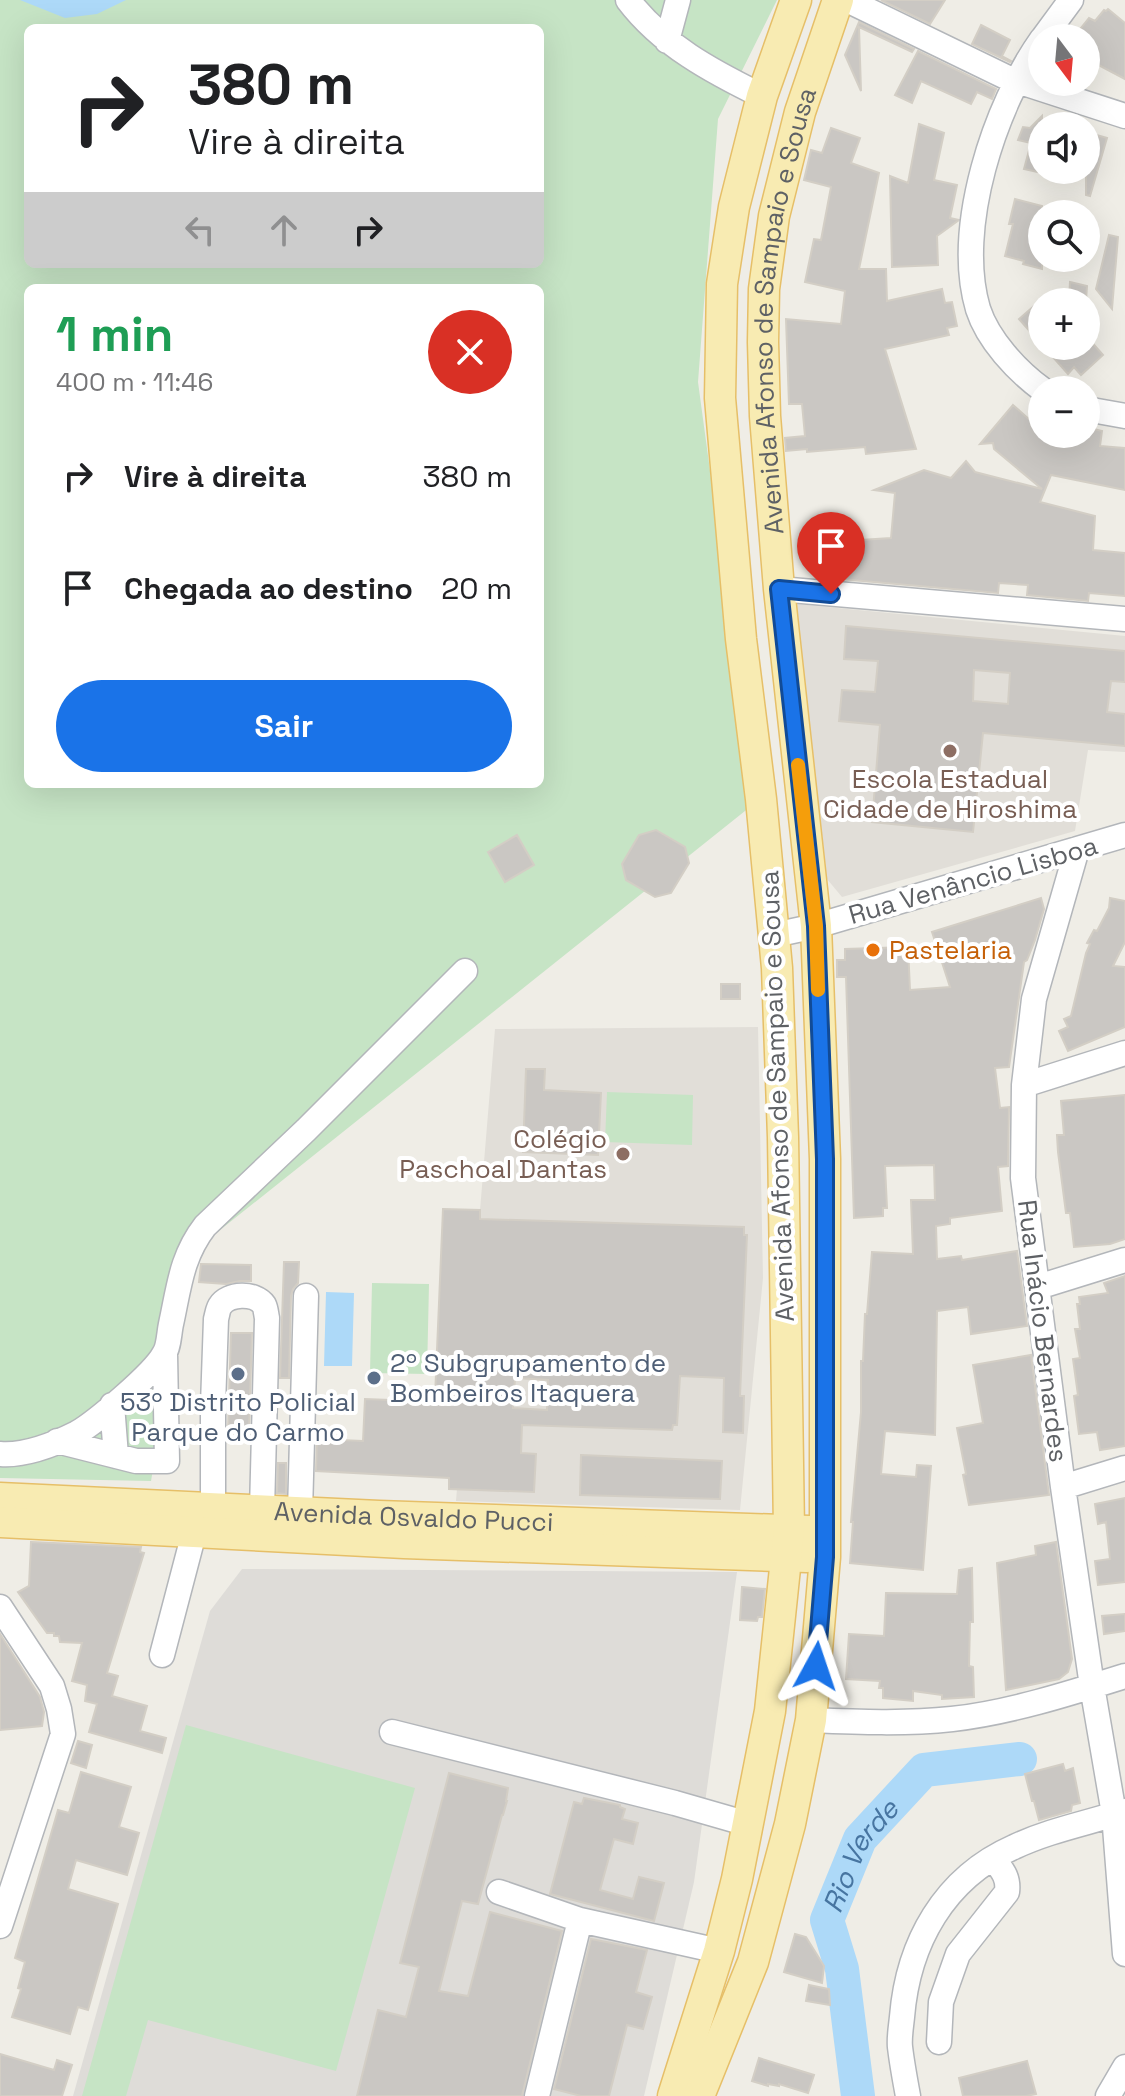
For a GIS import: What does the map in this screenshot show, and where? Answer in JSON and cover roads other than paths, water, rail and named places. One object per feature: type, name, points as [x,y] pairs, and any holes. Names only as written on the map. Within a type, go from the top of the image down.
[{"type":"main road","name":"Avenida Afonso de Sampaio e Sousa","points":[[673,2096],[719,1951],[737,1879],[770,1711],[788,1544],[783,1152],[774,935],[741,639],[720,398],[722,284],[734,207],[762,96],[796,0]]},
{"type":"main road","name":"Avenida Afonso de Sampaio e Sousa","points":[[699,2096],[753,1962],[790,1824],[811,1720],[826,1544],[825,1159],[816,926],[779,589],[765,416],[764,289],[774,216],[800,112],[838,0]]},
{"type":"main road","name":"Avenida Osvaldo Pucci","points":[[0,1498],[300,1512],[788,1544]]},
{"type":"main road","name":"Avenida Osvaldo Pucci","points":[[0,1522],[194,1533],[826,1544]]},
{"type":"main road","points":[[719,1951],[753,1962]]},
{"type":"street","points":[[628,0],[667,41],[762,96]]},
{"type":"street","points":[[667,41],[678,0]]},
{"type":"street","points":[[847,0],[1016,81],[1125,116]]},
{"type":"street","points":[[1053,24],[1071,0]]},
{"type":"street","points":[[1028,61],[1016,81],[984,165],[972,228],[973,273],[979,309],[990,333],[1028,378]]},
{"type":"street","points":[[1100,412],[1125,416]]},
{"type":"street","points":[[779,589],[1125,619]]},
{"type":"street","name":"Rua Venâncio Lisboa","points":[[774,935],[816,926],[1125,835]]},
{"type":"street","name":"Rua Inácio Bernardes","points":[[1077,849],[1034,999],[1024,1085],[1023,1178],[1092,1686],[1120,1813],[1125,1954]]},
{"type":"street","points":[[57,1441],[136,1461],[167,1461],[165,1354],[184,1263],[193,1242],[205,1226],[465,971]]},
{"type":"street","points":[[1024,1085],[1125,1053]]},
{"type":"street","points":[[1038,1287],[1125,1260]]},
{"type":"street","points":[[213,1508],[216,1319],[219,1307],[228,1298],[244,1296],[255,1298],[263,1304],[267,1318],[262,1510]]},
{"type":"street","points":[[300,1512],[306,1296]]},
{"type":"street","points":[[0,1454],[38,1449],[78,1432],[130,1391],[165,1354]]},
{"type":"street","points":[[112,1405],[116,1456]]},
{"type":"street","points":[[1063,1487],[1125,1468]]},
{"type":"street","points":[[162,1655],[194,1533]]},
{"type":"street","points":[[0,1607],[52,1686],[63,1734],[0,1926]]},
{"type":"street","points":[[811,1720],[953,1719],[1001,1710],[1125,1676]]},
{"type":"street","points":[[392,1732],[748,1824]]},
{"type":"street","points":[[908,2096],[900,2045],[904,1992],[918,1945],[931,1917],[948,1895],[969,1876],[1011,1848],[1052,1831],[1120,1813]]},
{"type":"street","points":[[939,2042],[941,2002],[958,1954],[1007,1892],[1006,1875],[993,1858]]},
{"type":"street","points":[[499,1892],[580,1920],[719,1951]]},
{"type":"street","points":[[537,2096],[580,1920]]},
{"type":"street","points":[[1108,2096],[1125,2067]]},
{"type":"water","points":[[20,0],[126,0],[97,14],[65,18]]},
{"type":"water","points":[[326,1292],[354,1293],[352,1366],[324,1366]]},
{"type":"waterway","name":"Rio Verde","points":[[858,2096],[842,1969],[827,1920],[860,1839],[924,1770],[1020,1759]]},
{"type":"place","name":"Escola Estadual Cidade de Hiroshima","points":[[950,751]]},
{"type":"place","name":"Pastelaria","points":[[873,950]]},
{"type":"place","name":"Colégio Paschoal Dantas","points":[[623,1154]]},
{"type":"place","name":"53º Distrito Policial Parque do Carmo","points":[[238,1374]]},
{"type":"place","name":"2º Subgrupamento de Bombeiros Itaquera","points":[[374,1378]]}]
